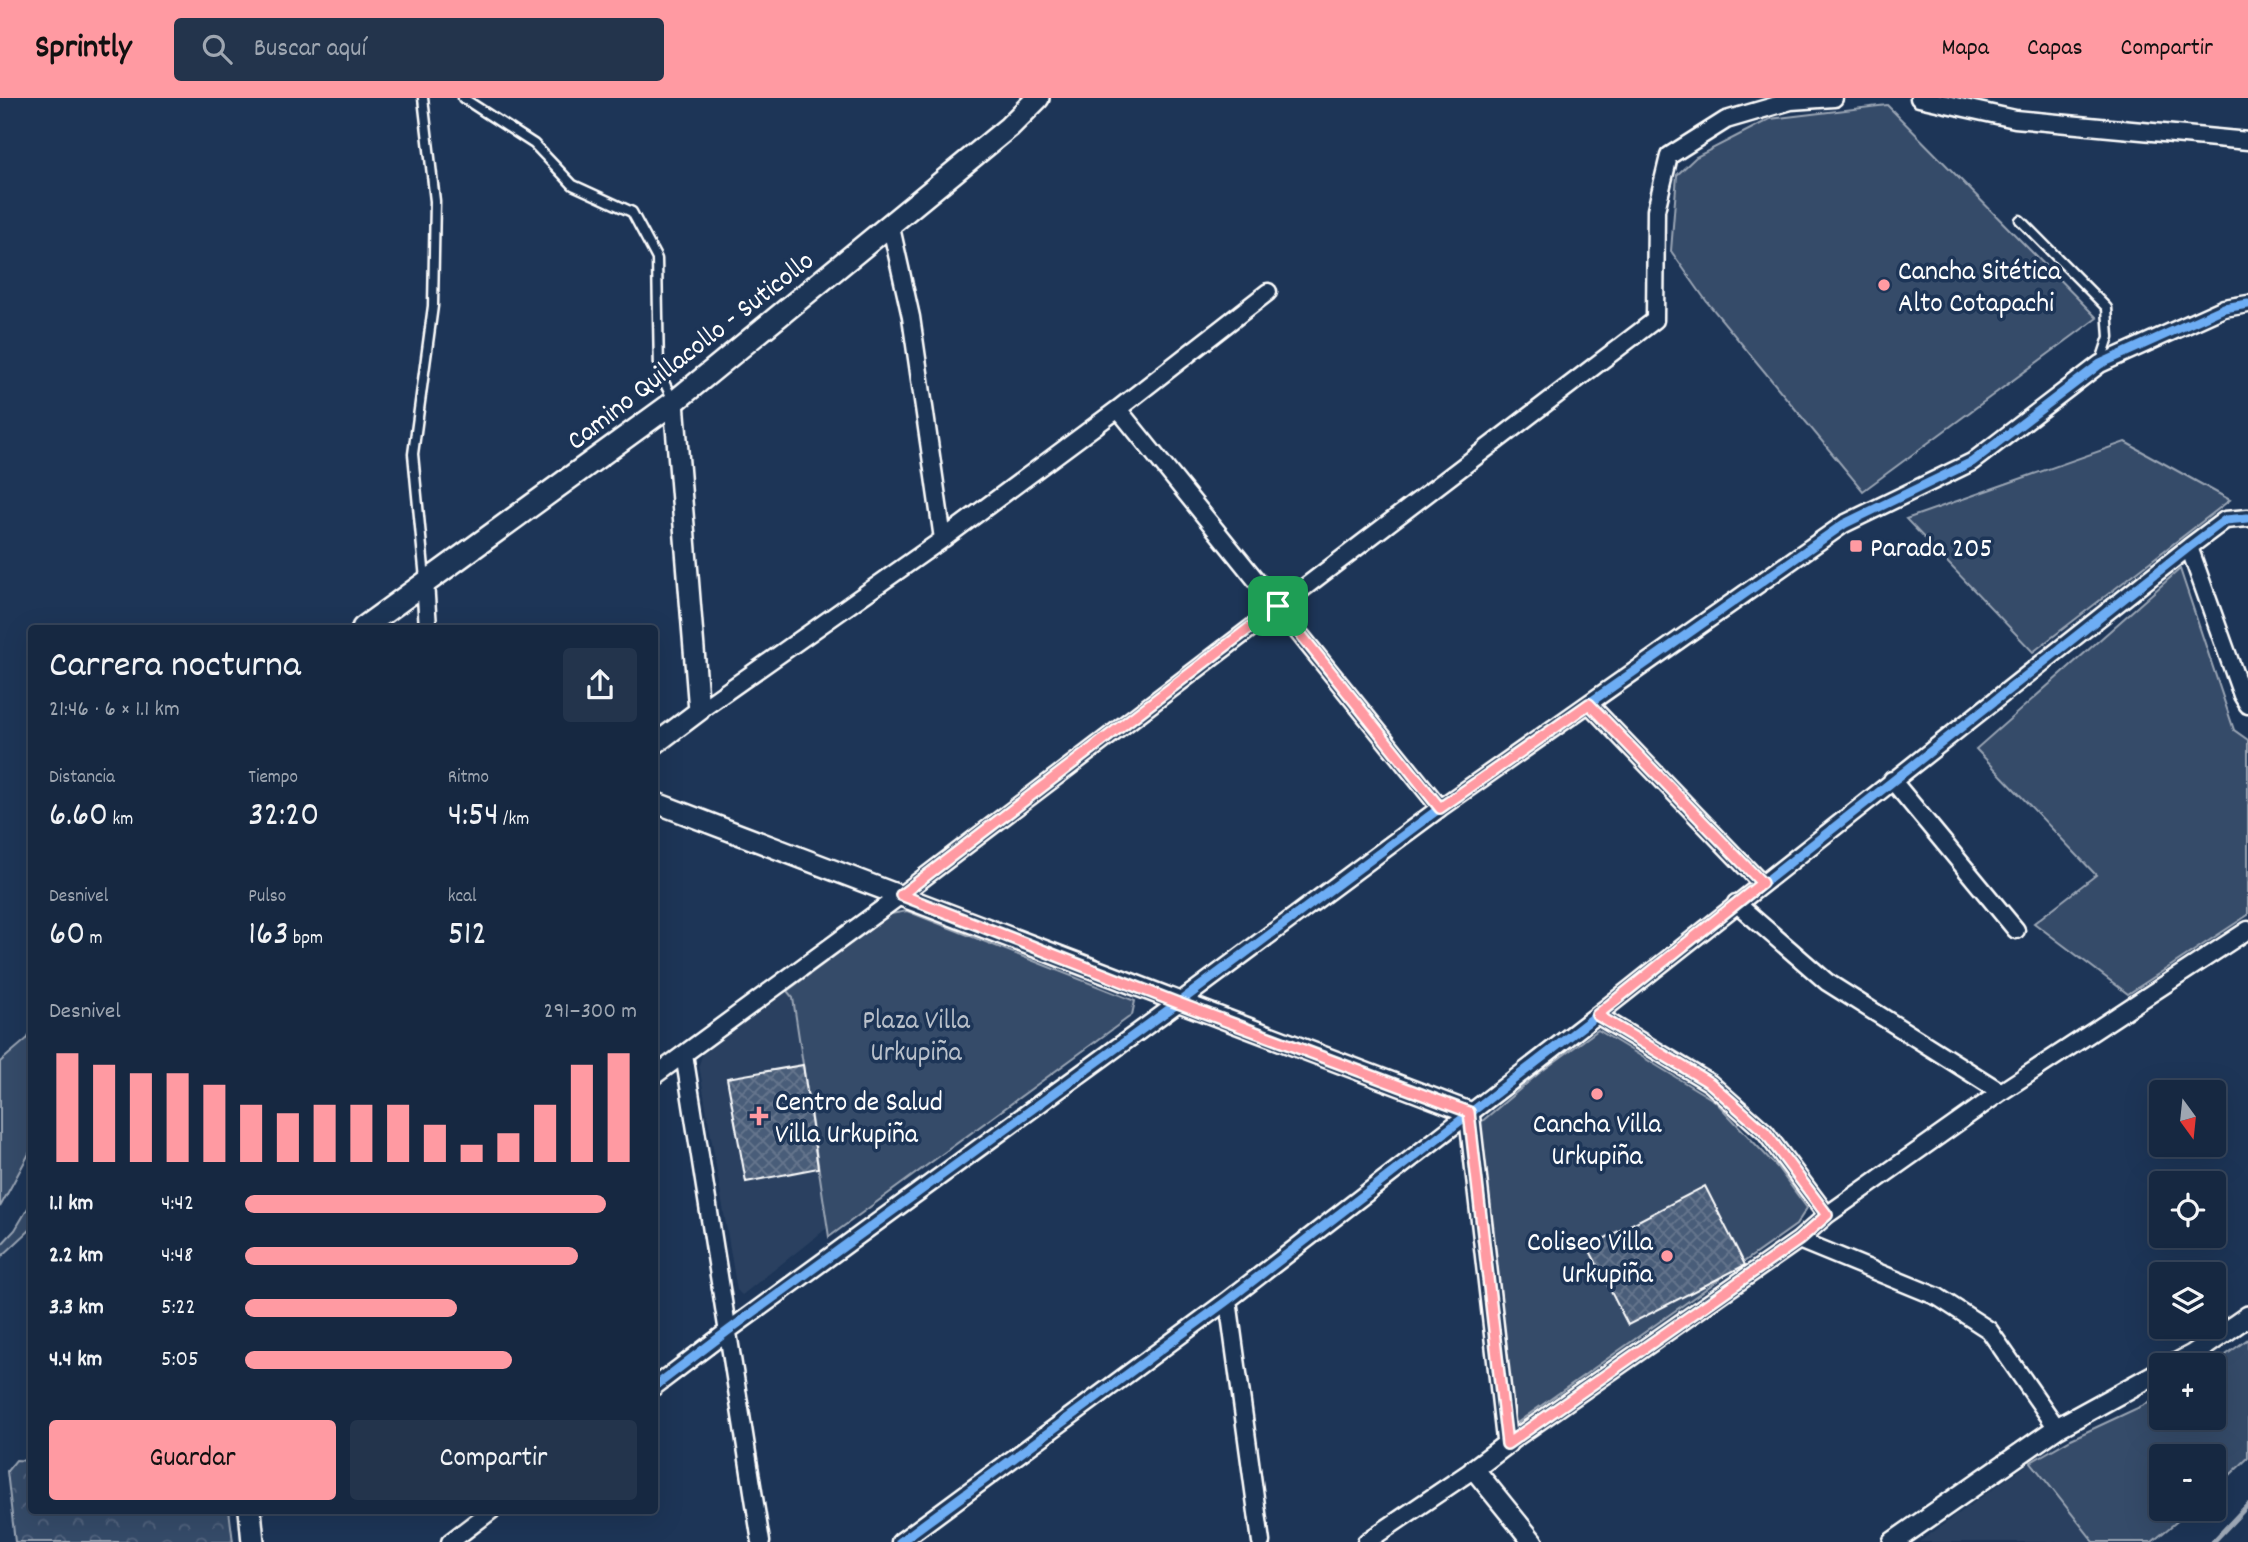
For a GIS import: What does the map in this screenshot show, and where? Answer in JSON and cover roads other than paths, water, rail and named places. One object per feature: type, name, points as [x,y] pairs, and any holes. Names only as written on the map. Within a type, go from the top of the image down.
[{"type":"main road","name":"Camino Quillacollo - Suticollo","points":[[367,625],[674,402],[1009,127],[1038,98]]},
{"type":"main road","points":[[250,1514],[253,1542]]},
{"type":"street","points":[[658,1073],[901,895],[1655,320],[1656,210],[1669,156],[1726,120],[1791,101],[1835,98]]},
{"type":"street","points":[[1919,98],[2015,119],[2248,141]]},
{"type":"street","points":[[890,223],[911,317],[943,539]]},
{"type":"street","points":[[658,742],[943,539],[1118,409],[1268,292]]},
{"type":"street","points":[[658,1384],[1440,808],[1844,524],[1972,462],[2100,364],[2224,308],[2248,304]]},
{"type":"street","points":[[674,402],[699,711]]},
{"type":"street","points":[[1118,409],[1440,808]]},
{"type":"street","points":[[900,1542],[1228,1300],[1597,1015],[2189,547],[2225,520],[2248,518]]},
{"type":"street","points":[[2189,547],[2242,695],[2248,705]]},
{"type":"street","points":[[425,581],[428,625]]},
{"type":"street","points":[[1589,704],[1762,883]]},
{"type":"street","points":[[1892,780],[2016,930]]},
{"type":"street","points":[[658,804],[1469,1112]]},
{"type":"street","points":[[1736,903],[1826,982],[2001,1092]]},
{"type":"street","points":[[1366,1542],[1799,1240],[1827,1215],[2001,1092],[2248,930]]},
{"type":"street","points":[[1597,1015],[1710,1083],[1765,1132],[1827,1215]]},
{"type":"street","points":[[684,1054],[761,1542]]},
{"type":"street","points":[[1469,1112],[1507,1444]]},
{"type":"street","points":[[1799,1240],[1938,1297],[1989,1330],[2057,1428]]},
{"type":"street","points":[[1228,1300],[1261,1542]]},
{"type":"street","points":[[2191,1353],[2248,1316]]},
{"type":"street","points":[[1893,1542],[2057,1428],[2149,1378]]},
{"type":"street","points":[[1474,1469],[1533,1542]]},
{"type":"street","points":[[450,1542],[487,1514]]},
{"type":"lane","points":[[423,98],[435,201],[433,306],[413,454],[425,581]]},
{"type":"lane","points":[[463,98],[534,144],[573,185],[632,212],[657,259],[659,372],[674,402]]},
{"type":"lane","points":[[2020,219],[2107,308],[2109,337],[2100,364]]},
{"type":"waterway","points":[[2213,1542],[2248,1505]]},
{"type":"place","name":"Cancha Sitética Alto Cotapachi","points":[[1884,285]]},
{"type":"place","name":"Parada 205","points":[[1856,546]]},
{"type":"place","name":"Cancha Villa Urkupiña","points":[[1597,1094]]},
{"type":"place","name":"Centro de Salud Villa Urkupiña","points":[[759,1116]]},
{"type":"place","name":"Coliseo Villa Urkupiña","points":[[1667,1256]]},
{"type":"park label","name":"Plaza Villa Urkupiña","points":[[916,1034]]}]
